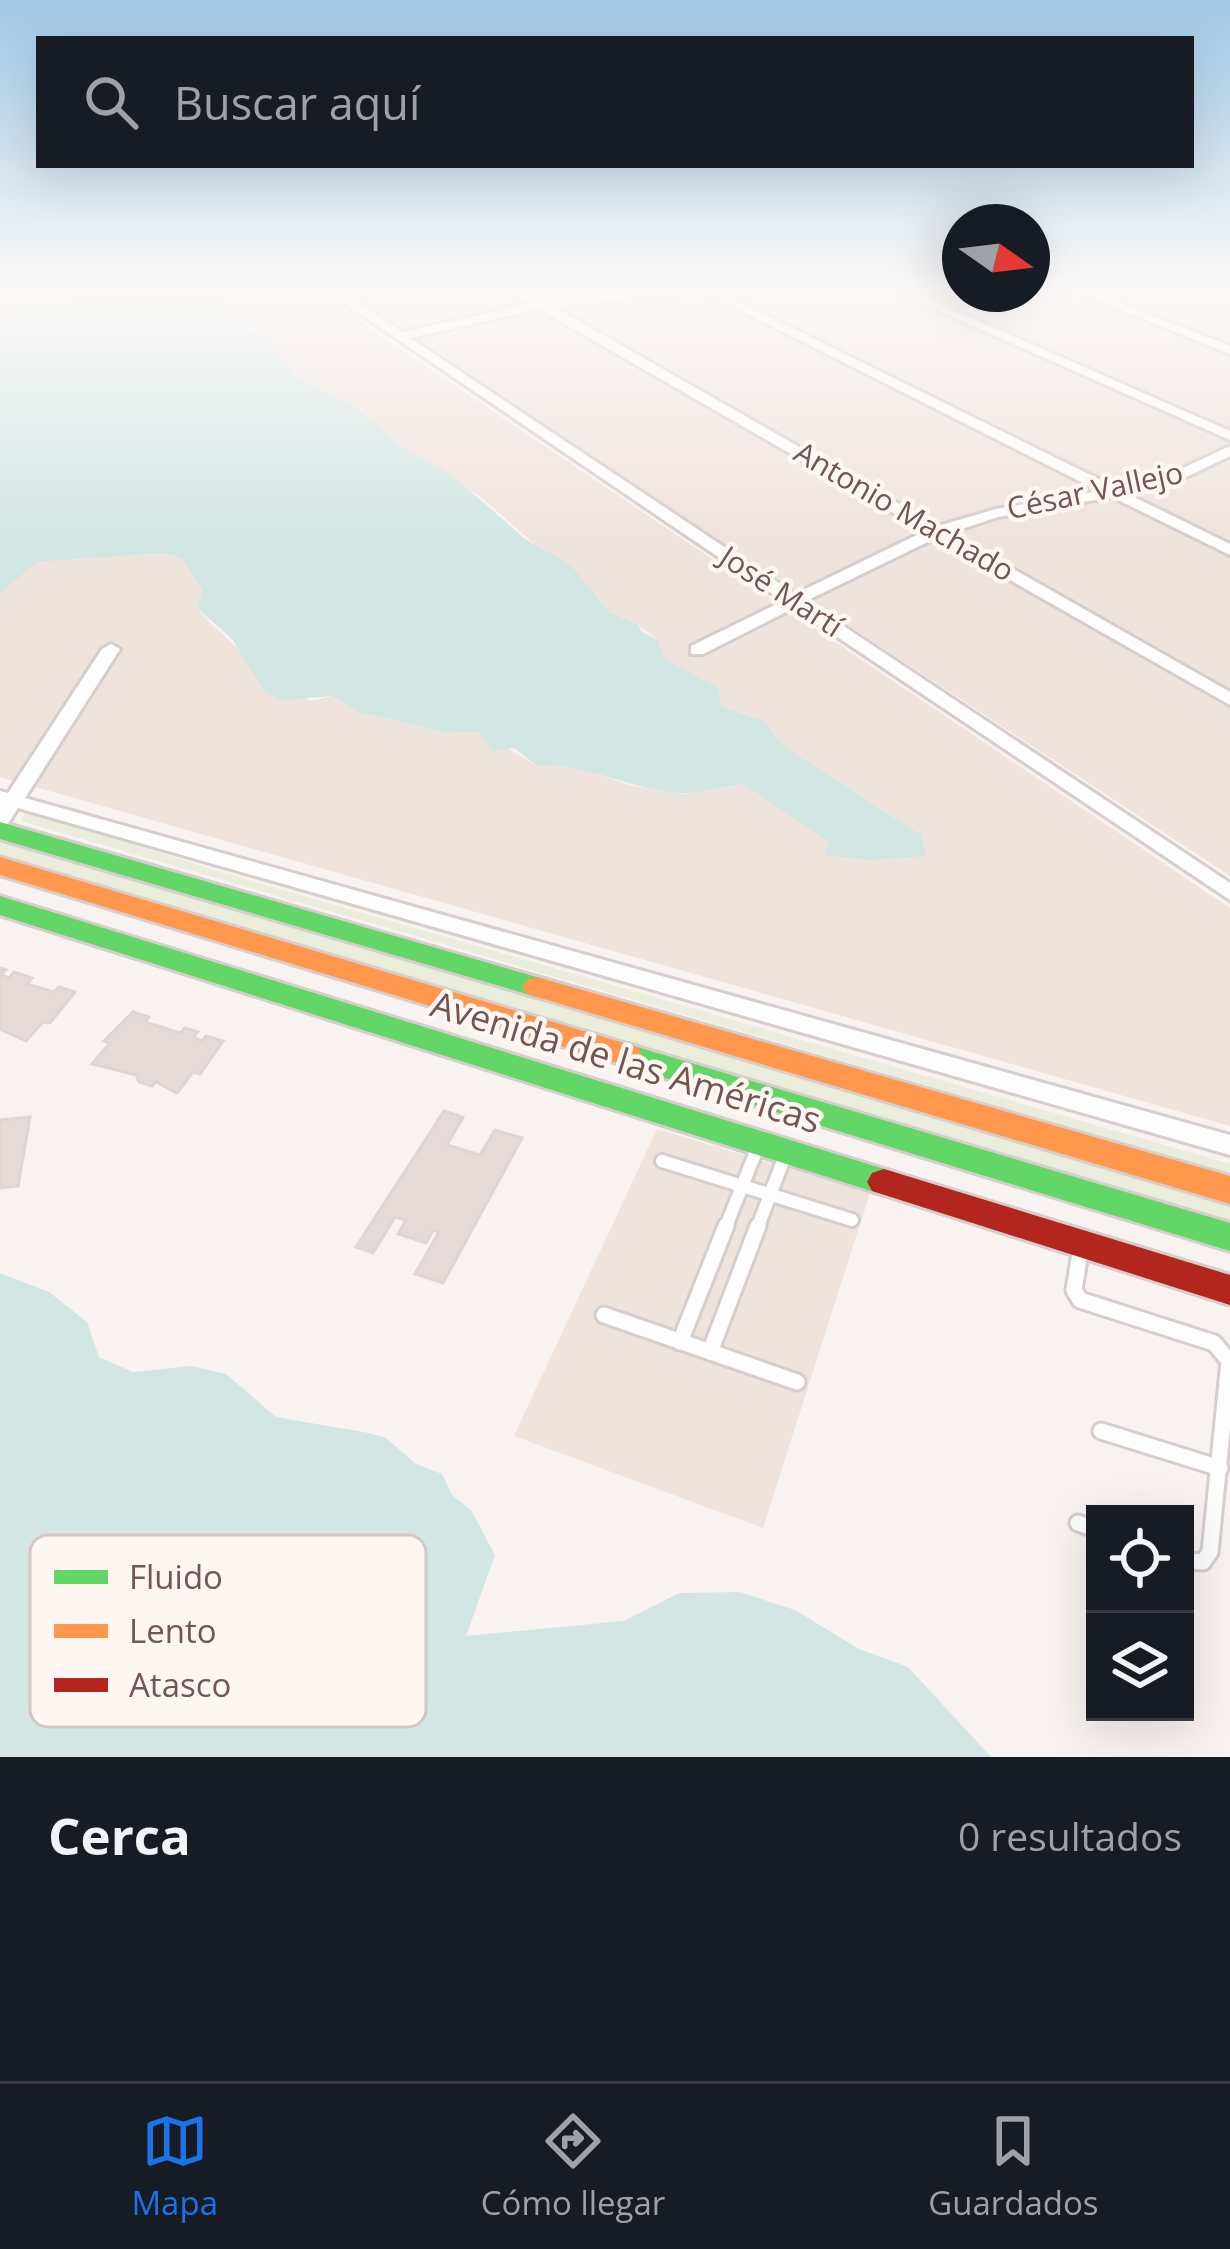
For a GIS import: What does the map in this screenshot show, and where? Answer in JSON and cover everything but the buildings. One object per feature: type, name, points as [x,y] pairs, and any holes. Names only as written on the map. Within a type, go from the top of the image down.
[{"type":"main road","name":"Avenida de las Américas","points":[[4,812],[1230,1190]]},
{"type":"main road","name":"Avenida de las Américas","points":[[0,866],[1230,1237]]},
{"type":"main road","name":"Avenida de las Américas","points":[[0,905],[1230,1290]]},
{"type":"street","name":"José Martí","points":[[455,372],[1230,893]]},
{"type":"street","name":"Antonio Machado","points":[[659,372],[1230,700]]},
{"type":"street","points":[[870,372],[1230,550]]},
{"type":"street","points":[[1084,372],[1230,436]]},
{"type":"street","name":"César Vallejo","points":[[698,650],[939,531],[1018,506],[1195,470],[1230,450]]},
{"type":"street","points":[[111,650],[4,812],[1230,1145]]},
{"type":"lane","points":[[680,1342],[742,1186],[774,1146]]},
{"type":"lane","points":[[710,1352],[770,1194],[774,1146]]},
{"type":"lane","points":[[662,1161],[852,1220]]},
{"type":"lane","points":[[1082,1243],[1074,1290],[1080,1300],[1214,1343],[1229,1361],[1210,1552],[1203,1562],[1194,1562]]},
{"type":"lane","points":[[604,1315],[797,1382]]},
{"type":"lane","points":[[1101,1432],[1220,1468]]},
{"type":"shaded area","points":[[0,372],[293,372],[356,407],[402,447],[452,475],[525,539],[571,565],[609,612],[658,640],[665,659],[718,688],[721,706],[764,721],[785,747],[921,835],[926,856],[868,860],[825,855],[828,841],[743,784],[693,793],[659,791],[572,768],[537,766],[514,748],[493,752],[480,732],[447,733],[358,712],[332,696],[282,700],[265,692],[232,639],[197,608],[202,590],[182,559],[166,553],[37,562],[0,593]]},
{"type":"shaded area","points":[[293,372],[435,372],[1230,908],[1230,1126],[0,777],[0,593],[36,562],[166,553],[181,559],[190,570],[202,590],[197,608],[208,621],[245,655],[310,701],[332,696],[358,712],[447,733],[481,732],[537,766],[569,764],[632,786],[684,794],[743,784],[828,841],[825,854],[894,817],[785,747],[764,721],[721,706],[688,673],[665,659],[658,640],[609,612],[571,565],[547,555],[481,497],[402,447],[357,407]]},
{"type":"shaded area","points":[[463,372],[1230,372],[1230,876]]},
{"type":"shaded area","points":[[657,1129],[870,1193],[763,1528],[514,1436]]},
{"type":"shaded area","points":[[0,1273],[49,1292],[87,1322],[99,1357],[133,1372],[191,1366],[226,1374],[276,1417],[386,1438],[416,1464],[442,1474],[452,1495],[471,1510],[495,1555],[466,1636],[624,1621],[679,1593],[740,1592],[795,1610],[859,1649],[908,1667],[991,1757],[0,1757]]},
{"type":"green space","points":[[26,810],[211,869],[1230,1164],[1230,1174],[21,821]]},
{"type":"green space","points":[[0,840],[1230,1205],[1230,1227],[0,856]]},
{"type":"traffic: fast","points":[[0,830],[537,987]]},
{"type":"traffic: fast","points":[[0,905],[884,1182]]},
{"type":"traffic: fast","points":[[627,1055],[1230,1237]]},
{"type":"traffic: slow","points":[[0,866],[627,1055]]},
{"type":"traffic: slow","points":[[537,987],[1230,1190]]},
{"type":"traffic: jam","points":[[884,1182],[1230,1290]]}]
